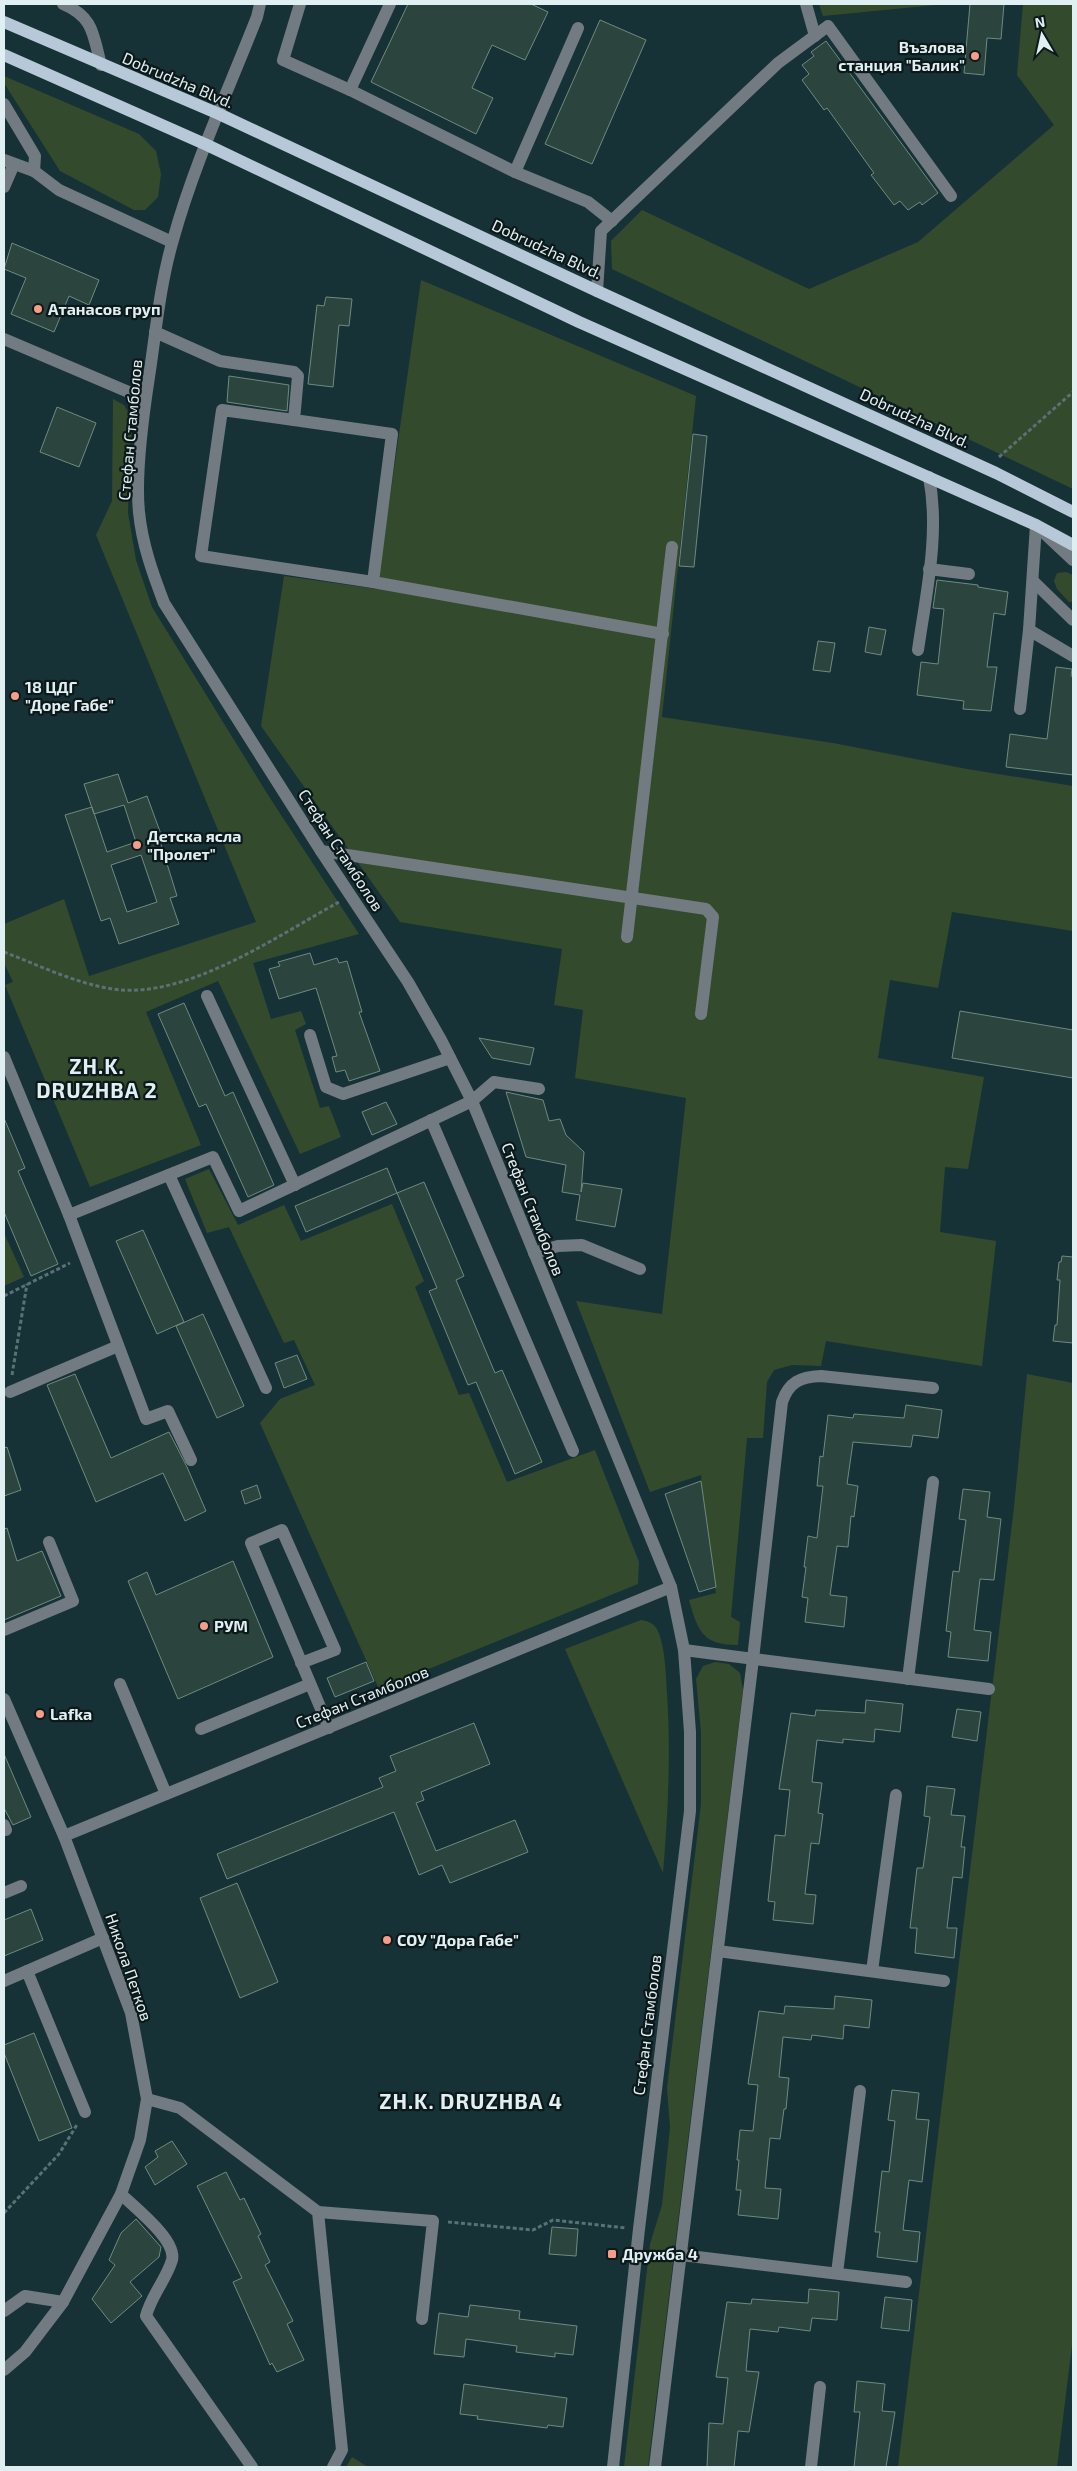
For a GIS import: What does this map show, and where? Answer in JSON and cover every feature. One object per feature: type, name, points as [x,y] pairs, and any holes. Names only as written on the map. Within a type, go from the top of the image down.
[{"type":"main road","name":"Dobrudzha Blvd.","points":[[4,22],[219,114],[597,291],[986,468],[1073,512]]},
{"type":"main road","points":[[4,55],[207,145],[579,322],[1036,525],[1073,545]]},
{"type":"street","points":[[63,4],[78,10],[89,24],[101,65]]},
{"type":"street","name":"Стефан Стамболов","points":[[260,4],[257,18],[182,207],[172,242],[145,399],[140,460],[139,512],[148,557],[164,603],[321,851],[408,982],[472,1101],[671,1587],[684,1650],[690,1732],[690,1810],[639,2229],[613,2467]]},
{"type":"street","points":[[300,4],[282,60],[350,90],[515,172],[588,202],[612,221]]},
{"type":"street","points":[[350,90],[390,4]]},
{"type":"street","points":[[806,4],[815,36]]},
{"type":"street","points":[[597,291],[601,231],[778,63],[828,26],[951,196]]},
{"type":"street","points":[[515,172],[578,28]]},
{"type":"street","points":[[4,104],[35,156],[34,171]]},
{"type":"street","points":[[4,187],[9,162],[34,171],[59,190],[172,242]]},
{"type":"street","points":[[156,332],[220,361],[294,372],[298,376],[294,420]]},
{"type":"street","points":[[4,339],[145,399]]},
{"type":"street","points":[[373,582],[392,434],[222,410],[201,556],[373,582],[663,634]]},
{"type":"street","points":[[918,650],[930,569],[934,513],[929,477]]},
{"type":"street","points":[[1036,525],[1073,560]]},
{"type":"street","points":[[1020,709],[1033,581],[1036,525]]},
{"type":"street","points":[[627,938],[672,547]]},
{"type":"street","points":[[930,569],[969,574]]},
{"type":"street","points":[[1033,581],[1073,620]]},
{"type":"street","points":[[1028,630],[1073,656]]},
{"type":"street","points":[[321,851],[706,909],[714,916],[701,1014]]},
{"type":"street","points":[[207,996],[295,1185]]},
{"type":"street","points":[[310,1035],[326,1087],[343,1094],[450,1058]]},
{"type":"street","points":[[4,1057],[70,1215],[146,1419],[168,1411],[191,1460]]},
{"type":"street","points":[[70,1215],[213,1157],[239,1211],[472,1101],[494,1082],[539,1089]]},
{"type":"street","points":[[431,1120],[573,1451]]},
{"type":"street","points":[[169,1175],[266,1388]]},
{"type":"street","points":[[534,1253],[558,1246],[582,1245],[640,1268]]},
{"type":"street","points":[[10,1392],[118,1346]]},
{"type":"street","points":[[655,2467],[754,1659],[782,1402],[787,1388],[796,1380],[808,1376],[933,1388]]},
{"type":"street","points":[[908,1678],[933,1482]]},
{"type":"street","points":[[302,1663],[335,1650],[282,1530],[251,1543],[329,1728]]},
{"type":"street","points":[[4,1630],[73,1600],[49,1542]]},
{"type":"street","name":"Стефан Стамболов","points":[[64,1836],[671,1587]]},
{"type":"street","points":[[684,1650],[989,1689]]},
{"type":"street","points":[[120,1684],[166,1794]]},
{"type":"street","points":[[201,1730],[310,1684]]},
{"type":"street","name":"Никола Петков","points":[[4,1699],[64,1836],[131,2013],[147,2099],[140,2140],[121,2194],[63,2302],[25,2352],[4,2370]]},
{"type":"street","points":[[872,1971],[896,1795]]},
{"type":"street","points":[[4,1893],[21,1886]]},
{"type":"street","points":[[4,1981],[103,1938]]},
{"type":"street","points":[[718,1951],[944,1981]]},
{"type":"street","points":[[27,1971],[85,2112]]},
{"type":"street","points":[[837,2273],[860,2091]]},
{"type":"street","points":[[147,2099],[180,2108],[318,2212],[433,2221],[422,2319]]},
{"type":"street","points":[[121,2194],[163,2235],[172,2250],[172,2260],[148,2306],[146,2316],[252,2467]]},
{"type":"street","points":[[318,2212],[342,2450],[332,2467]]},
{"type":"street","points":[[681,2255],[906,2282]]},
{"type":"street","points":[[4,2311],[25,2296],[63,2302]]},
{"type":"street","points":[[811,2467],[820,2387]]},
{"type":"path","points":[[986,468],[1073,392]]},
{"type":"path","points":[[4,952],[67,977],[112,989],[151,990],[209,973],[351,896]]},
{"type":"path","points":[[4,1296],[84,1256]]},
{"type":"path","points":[[10,1392],[27,1284]]},
{"type":"path","points":[[4,2213],[60,2154],[85,2112]]},
{"type":"path","points":[[433,2221],[532,2230],[554,2220],[639,2229]]},
{"type":"green space","points":[[819,4],[946,4],[823,16]]},
{"type":"green space","points":[[1023,4],[1073,4],[1073,489],[612,269],[611,241],[642,210],[809,289],[918,242],[1054,125],[1017,75]]},
{"type":"green space","points":[[4,76],[139,134],[156,151],[161,174],[158,197],[145,210],[134,210],[60,171],[4,83]]},
{"type":"green space","points":[[421,280],[696,396],[662,717],[833,743],[967,769],[1073,786],[1073,931],[952,912],[938,988],[890,980],[878,1058],[984,1077],[968,1169],[945,1167],[940,1232],[996,1241],[982,1366],[826,1341],[821,1366],[792,1365],[774,1370],[767,1382],[763,1438],[747,1438],[731,1617],[740,1622],[738,1645],[709,1639],[699,1628],[689,1600],[716,1593],[706,1530],[701,1475],[650,1492],[576,1301],[662,1314],[686,1098],[575,1078],[583,1010],[554,1005],[562,949],[400,922],[261,726],[284,576],[377,589]]},
{"type":"green space","points":[[113,399],[124,405],[130,415],[132,428],[128,513],[136,560],[152,607],[268,795],[359,934],[253,963],[271,1019],[301,1011],[306,1024],[295,1030],[320,1108],[329,1106],[341,1137],[300,1154],[218,981],[146,1012],[201,1145],[90,1187],[5,985],[13,982],[4,963],[4,924],[64,899],[89,976],[256,922],[96,535],[112,501]]},
{"type":"green space","points":[[1066,572],[1073,575],[1073,602],[1069,602],[1057,589],[1054,581],[1057,573]]},
{"type":"green space","points":[[209,1169],[238,1225],[284,1205],[301,1241],[392,1204],[424,1281],[415,1287],[459,1395],[469,1393],[507,1482],[595,1450],[639,1562],[638,1584],[379,1689],[260,1423],[280,1399],[315,1385],[294,1340],[284,1343],[229,1227],[207,1233],[185,1179]]},
{"type":"green space","points":[[4,1233],[24,1277],[4,1286]]},
{"type":"green space","points":[[1027,1374],[1073,1383],[1073,2337],[1057,2467],[898,2467],[1014,1507]]},
{"type":"green space","points":[[641,1620],[654,1625],[657,1629],[662,1643],[666,1669],[669,1761],[663,1873],[565,1649]]},
{"type":"green space","points":[[715,1662],[729,1664],[740,1673],[743,1690],[648,2467],[624,2467],[650,2244],[662,2205],[670,2127],[667,2088],[701,1804],[701,1732],[696,1679],[703,1666]]},
{"type":"green space","points":[[352,2457],[368,2467],[346,2467]]},
{"type":"building","points":[[408,4],[531,4],[548,12],[525,60],[492,45],[472,88],[493,98],[476,134],[371,82]]},
{"type":"building","name":"Възлова станция \"Балик\"","points":[[970,4],[1004,4],[1001,39],[987,38],[984,75],[964,73]]},
{"type":"building","points":[[600,20],[646,40],[592,164],[545,144]]},
{"type":"building","points":[[826,41],[938,193],[922,205],[920,202],[908,210],[900,201],[894,205],[871,175],[874,173],[827,108],[824,110],[802,80],[809,74],[802,65],[814,56],[811,52]]},
{"type":"building","points":[[12,243],[99,280],[89,305],[69,296],[54,332],[11,314],[26,278],[4,269]]},
{"type":"building","points":[[326,297],[352,299],[349,326],[339,325],[333,387],[308,384],[317,305],[324,306]]},
{"type":"building","points":[[229,376],[289,385],[287,411],[227,402]]},
{"type":"building","points":[[57,407],[96,423],[79,467],[40,452]]},
{"type":"building","points":[[693,434],[707,436],[694,567],[679,566]]},
{"type":"building","points":[[937,580],[978,585],[978,587],[1008,592],[1005,615],[994,613],[987,667],[997,667],[991,711],[963,709],[964,701],[917,695],[921,662],[938,664],[944,609],[933,608]]},
{"type":"building","points":[[869,627],[886,630],[881,655],[865,652]]},
{"type":"building","points":[[818,641],[835,643],[830,672],[813,670]]},
{"type":"building","points":[[1056,667],[1072,669],[1073,775],[1006,767],[1010,734],[1047,739]]},
{"type":"building","points":[[118,774],[128,803],[147,796],[162,837],[159,838],[177,896],[170,898],[179,924],[119,944],[110,918],[101,921],[65,815],[92,807],[84,784]],"holes":[[[124,805],[136,842],[107,852],[94,814]],[[141,855],[157,902],[127,912],[111,865]]]},
{"type":"building","points":[[310,953],[314,965],[337,958],[339,963],[347,961],[362,1012],[359,1012],[380,1071],[349,1081],[345,1070],[336,1072],[332,1057],[337,1056],[316,988],[279,999],[269,969],[280,966],[278,962]]},
{"type":"building","points":[[184,1003],[225,1096],[233,1092],[274,1185],[248,1197],[206,1104],[199,1107],[158,1014]]},
{"type":"building","points":[[960,1011],[1073,1030],[1073,1078],[952,1058]]},
{"type":"building","points":[[479,1038],[534,1048],[530,1065],[492,1058]]},
{"type":"building","points":[[506,1092],[543,1100],[549,1121],[560,1119],[566,1135],[584,1152],[581,1192],[583,1183],[622,1189],[615,1227],[576,1220],[580,1195],[562,1192],[566,1165],[526,1157]]},
{"type":"building","points":[[386,1102],[397,1124],[372,1135],[362,1112]]},
{"type":"building","points":[[4,1118],[25,1168],[18,1171],[58,1264],[31,1276],[4,1212]]},
{"type":"building","points":[[387,1168],[397,1193],[306,1232],[295,1206]]},
{"type":"building","points":[[424,1182],[464,1276],[456,1280],[495,1373],[502,1370],[542,1462],[515,1474],[476,1382],[468,1385],[429,1291],[437,1288],[397,1193]]},
{"type":"building","points":[[143,1230],[184,1322],[157,1334],[116,1241]]},
{"type":"building","points":[[1062,1256],[1073,1257],[1073,1343],[1053,1341],[1055,1325],[1057,1325],[1060,1280],[1057,1280],[1059,1262],[1061,1262]]},
{"type":"building","points":[[203,1314],[244,1406],[217,1418],[176,1326]]},
{"type":"building","points":[[297,1355],[307,1379],[284,1388],[275,1363]]},
{"type":"building","points":[[75,1374],[111,1458],[169,1432],[206,1511],[185,1521],[163,1473],[96,1502],[47,1385]]},
{"type":"building","points":[[906,1405],[942,1410],[938,1438],[913,1435],[911,1447],[853,1442],[847,1484],[858,1486],[854,1517],[851,1516],[848,1547],[837,1546],[830,1595],[847,1597],[844,1627],[805,1622],[808,1598],[802,1597],[806,1567],[804,1567],[808,1536],[817,1538],[823,1486],[817,1486],[820,1456],[823,1457],[828,1415],[853,1418],[854,1414],[904,1418]]},
{"type":"building","points":[[7,1447],[21,1490],[4,1496],[4,1448]]},
{"type":"building","points":[[701,1481],[716,1587],[699,1592],[665,1494]]},
{"type":"building","points":[[257,1485],[261,1498],[245,1504],[241,1491]]},
{"type":"building","points":[[963,1489],[990,1492],[987,1517],[1001,1519],[994,1580],[980,1579],[974,1630],[991,1632],[988,1661],[948,1657],[951,1632],[946,1631],[953,1571],[959,1572],[966,1520],[959,1519]]},
{"type":"building","points":[[7,1528],[17,1561],[42,1551],[61,1596],[4,1620],[4,1529]]},
{"type":"building","name":"РУМ","points":[[233,1561],[273,1657],[178,1699],[128,1581],[147,1572],[156,1595]]},
{"type":"building","points":[[366,1662],[374,1681],[335,1697],[327,1678]]},
{"type":"building","points":[[866,1700],[903,1704],[900,1732],[875,1729],[874,1742],[843,1739],[843,1743],[817,1740],[812,1782],[822,1783],[818,1813],[823,1814],[819,1844],[811,1843],[805,1894],[816,1895],[813,1924],[773,1920],[775,1902],[768,1901],[775,1835],[785,1836],[790,1790],[779,1789],[791,1713],[815,1716],[816,1710],[865,1713]]},
{"type":"building","points":[[957,1709],[981,1712],[977,1741],[952,1737]]},
{"type":"building","points":[[474,1723],[490,1764],[421,1792],[424,1800],[416,1803],[436,1851],[515,1820],[528,1852],[450,1883],[442,1865],[419,1875],[394,1812],[227,1879],[217,1854],[383,1787],[379,1778],[396,1771],[390,1756]]},
{"type":"building","points":[[4,1754],[31,1817],[13,1825],[4,1808]]},
{"type":"building","points":[[927,1786],[955,1789],[951,1815],[965,1816],[961,1847],[965,1847],[962,1878],[953,1877],[947,1928],[957,1928],[954,1958],[915,1953],[917,1928],[910,1928],[917,1868],[923,1868],[930,1817],[924,1816]]},
{"type":"building","points":[[237,1883],[278,1982],[240,1998],[200,1898]]},
{"type":"building","points":[[31,1909],[43,1940],[4,1956],[4,1920]]},
{"type":"building","points":[[835,1996],[872,2000],[869,2028],[844,2025],[843,2039],[812,2035],[811,2040],[783,2037],[779,2077],[789,2078],[786,2109],[784,2109],[780,2139],[770,2138],[765,2188],[781,2189],[778,2219],[738,2215],[741,2190],[736,2190],[740,2130],[753,2131],[758,2085],[748,2084],[759,2011],[784,2014],[785,2006],[834,2009]]},
{"type":"building","points":[[34,2033],[72,2128],[39,2141],[4,2053],[4,2045]]},
{"type":"building","points":[[892,2090],[919,2093],[916,2119],[929,2120],[922,2182],[909,2180],[903,2230],[920,2232],[917,2262],[877,2257],[880,2232],[875,2232],[882,2171],[889,2172],[895,2121],[888,2120]]},
{"type":"building","points":[[172,2141],[187,2164],[155,2185],[145,2167],[158,2157],[155,2151]]},
{"type":"building","points":[[226,2172],[240,2200],[244,2198],[261,2234],[258,2236],[270,2262],[265,2265],[293,2321],[287,2324],[304,2360],[277,2372],[272,2363],[270,2365],[233,2282],[242,2278],[197,2186]]},
{"type":"building","points":[[136,2219],[161,2247],[159,2257],[130,2282],[142,2296],[111,2323],[92,2299],[115,2265],[109,2260],[121,2233]]},
{"type":"building","points":[[552,2227],[578,2229],[576,2256],[549,2254]]},
{"type":"building","points":[[809,2289],[839,2292],[837,2320],[812,2318],[810,2331],[779,2327],[778,2332],[750,2329],[746,2371],[759,2372],[749,2432],[738,2431],[734,2467],[707,2467],[709,2423],[723,2424],[728,2378],[716,2377],[727,2302],[751,2304],[752,2299],[808,2303]]},
{"type":"building","points":[[885,2297],[912,2300],[909,2331],[881,2328]]},
{"type":"building","points":[[470,2305],[520,2311],[519,2319],[577,2326],[573,2355],[555,2353],[555,2357],[516,2352],[517,2346],[466,2339],[464,2357],[434,2354],[439,2313],[468,2317]]},
{"type":"building","points":[[857,2381],[885,2384],[882,2411],[895,2412],[886,2467],[854,2467],[860,2412],[854,2412]]},
{"type":"building","points":[[464,2384],[567,2398],[563,2427],[548,2425],[547,2428],[477,2419],[478,2416],[460,2414]]},
{"type":"place","name":"Възлова станция \"Балик\"","points":[[975,56]]},
{"type":"place","name":"Атанасов груп","points":[[38,309]]},
{"type":"place","name":"18 ЦДГ \"Доре Габе\"","points":[[15,696]]},
{"type":"place","name":"Детска ясла \"Пролет\"","points":[[137,845]]},
{"type":"place","name":"РУМ","points":[[204,1626]]},
{"type":"place","name":"Lafka","points":[[40,1714]]},
{"type":"place","name":"СОУ \"Дора Габе\"","points":[[387,1940]]},
{"type":"place","name":"Дружба 4","points":[[612,2254]]},
{"type":"district","name":"ZH.K. DRUZHBA 2","points":[[97,1079]]},
{"type":"district","name":"ZH.K. DRUZHBA 4","points":[[471,2102]]}]
